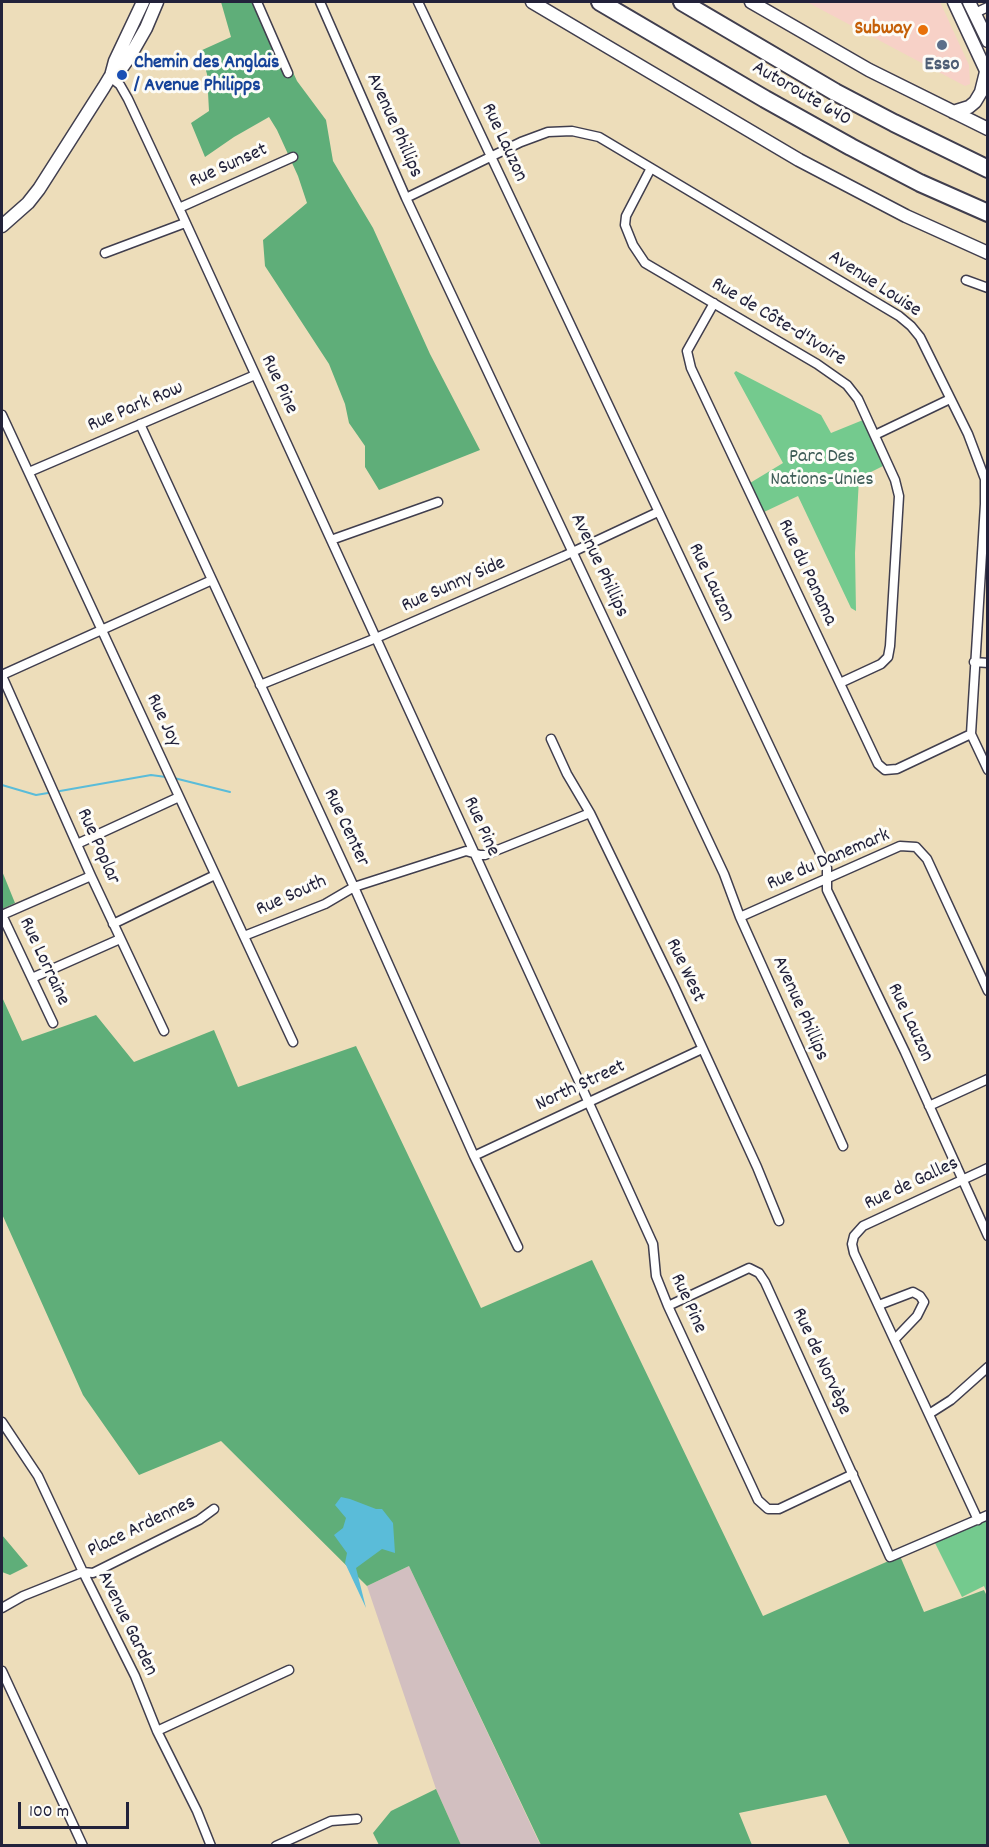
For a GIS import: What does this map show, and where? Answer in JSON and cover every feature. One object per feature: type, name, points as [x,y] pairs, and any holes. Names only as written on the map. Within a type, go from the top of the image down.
[{"type":"highway","name":"Autoroute 640","points":[[600,2],[842,142],[912,179],[987,213]]},
{"type":"highway","name":"Autoroute 640","points":[[682,2],[836,92],[987,169]]},
{"type":"main road","points":[[2,226],[28,203],[39,189],[110,77],[115,61],[143,2]]},
{"type":"main road","points":[[110,77],[123,66],[130,56],[157,2]]},
{"type":"main road","points":[[532,2],[782,151],[888,207],[987,253]]},
{"type":"main road","points":[[751,2],[868,69],[987,129]]},
{"type":"main road","points":[[953,112],[975,102],[987,74],[954,2]]},
{"type":"main road","points":[[969,2],[987,41]]},
{"type":"street","points":[[257,2],[288,73]]},
{"type":"street","name":"Avenue Phillips","points":[[320,2],[406,198],[724,874],[740,917],[843,1146]]},
{"type":"street","name":"Rue Lauzon","points":[[418,2],[828,870],[827,890],[905,1052],[987,1236]]},
{"type":"street","points":[[975,13],[987,7]]},
{"type":"street","name":"Rue Pine","points":[[110,77],[118,82],[124,92],[179,208],[588,1101],[653,1244],[656,1276],[668,1306],[758,1500],[763,1506],[771,1509],[781,1508],[854,1474]]},
{"type":"street","name":"Avenue Louise","points":[[406,198],[492,156],[548,132],[572,131],[599,137],[899,316],[911,326],[920,337],[968,434],[983,471],[986,488],[971,734],[987,770]]},
{"type":"street","name":"Rue Sunset","points":[[179,208],[293,157]]},
{"type":"street","name":"Rue de Côte-d'Ivoire","points":[[651,168],[626,216],[625,225],[645,263],[817,364],[847,385],[858,399],[895,480],[899,496],[888,657],[881,664],[840,683]]},
{"type":"street","points":[[105,253],[185,224]]},
{"type":"street","points":[[966,280],[987,288]]},
{"type":"street","name":"Rue du Panama","points":[[714,303],[687,351],[691,368],[878,764],[885,770],[897,769],[971,734]]},
{"type":"street","name":"Rue Park Row","points":[[29,472],[255,375]]},
{"type":"street","points":[[875,435],[950,399]]},
{"type":"street","name":"Rue Joy","points":[[2,414],[293,1042]]},
{"type":"street","name":"Rue Center","points":[[140,424],[354,887],[474,1156],[518,1246]]},
{"type":"street","points":[[331,540],[438,502]]},
{"type":"street","name":"Rue Sunny Side","points":[[260,685],[376,638],[573,552],[658,512]]},
{"type":"street","points":[[2,676],[212,580]]},
{"type":"street","points":[[974,662],[987,663]]},
{"type":"street","name":"Rue Poplar","points":[[2,676],[91,876],[164,1031]]},
{"type":"street","name":"Rue West","points":[[551,739],[567,774],[590,813],[674,986],[779,1221]]},
{"type":"street","points":[[77,844],[179,798]]},
{"type":"street","name":"Rue South","points":[[244,936],[325,904],[354,887],[464,852],[485,855],[590,813]]},
{"type":"street","name":"Rue du Danemark","points":[[740,917],[900,846],[916,847],[927,859],[987,991]]},
{"type":"street","points":[[2,915],[91,876]]},
{"type":"street","points":[[113,924],[215,876]]},
{"type":"street","name":"Rue Lorraine","points":[[2,915],[53,1023]]},
{"type":"street","points":[[32,978],[120,939]]},
{"type":"street","name":"North Street","points":[[474,1156],[702,1049]]},
{"type":"street","points":[[929,1106],[987,1079]]},
{"type":"street","name":"Rue de Galles","points":[[879,1305],[854,1253],[852,1244],[854,1236],[863,1226],[987,1168]]},
{"type":"street","name":"Rue de Norvège","points":[[668,1306],[748,1268],[759,1273],[854,1474],[890,1557],[978,1520]]},
{"type":"street","points":[[895,1339],[917,1316],[924,1302],[913,1292],[879,1305],[978,1520],[987,1515]]},
{"type":"street","points":[[929,1414],[951,1400],[987,1367]]},
{"type":"street","name":"Avenue Garden","points":[[2,1422],[38,1476],[82,1572],[135,1676],[157,1731],[197,1811],[211,1845]]},
{"type":"street","name":"Place Ardennes","points":[[2,1608],[23,1596],[82,1572],[93,1573],[199,1520],[214,1509]]},
{"type":"street","points":[[157,1731],[289,1670]]},
{"type":"street","points":[[2,1671],[83,1845]]},
{"type":"street","points":[[276,1845],[331,1821],[357,1819]]},
{"type":"shaded area","points":[[807,2],[940,2],[969,65],[970,84],[965,86]]},
{"type":"shaded area","points":[[409,1566],[541,1845],[461,1845],[436,1789],[367,1586]]},
{"type":"green space","points":[[221,2],[261,2],[297,81],[326,120],[333,161],[373,228],[430,354],[480,450],[379,490],[365,467],[365,446],[349,423],[345,404],[329,364],[265,266],[263,240],[307,203],[298,176],[277,130],[269,117],[205,157],[191,123],[209,111],[207,74],[200,51],[231,37]]},
{"type":"green space","name":"Parc Des Nations-Unies","points":[[736,371],[821,415],[831,433],[863,420],[883,466],[859,478],[855,553],[856,611],[851,608],[798,496],[764,512],[750,483],[783,463],[734,373]]},
{"type":"green space","points":[[2,871],[15,903],[2,909]]},
{"type":"green space","points":[[2,997],[22,1041],[96,1015],[134,1062],[214,1030],[238,1087],[356,1046],[481,1308],[592,1260],[763,1616],[900,1556],[924,1612],[984,1590],[988,1598],[987,1845],[850,1845],[826,1795],[739,1813],[752,1845],[541,1845],[409,1566],[367,1586],[221,1441],[139,1475],[83,1395],[2,1214]]},
{"type":"green space","points":[[987,1516],[987,1593],[984,1586],[962,1597],[934,1541]]},
{"type":"green space","points":[[2,1535],[28,1566],[10,1575],[2,1572]]},
{"type":"green space","points":[[436,1789],[461,1845],[379,1845],[373,1833],[391,1811]]},
{"type":"water","points":[[341,1497],[382,1509],[393,1523],[395,1553],[382,1549],[356,1568],[366,1608],[345,1563],[347,1553],[334,1535],[343,1528],[346,1518],[335,1505]]},
{"type":"waterway","points":[[60,791],[151,775],[166,777]]},
{"type":"waterway","points":[[174,778],[230,792]]},
{"type":"waterway","points":[[2,785],[36,795],[48,793]]},
{"type":"place","name":"Subway","points":[[923,30]]},
{"type":"place","name":"Esso","points":[[942,45]]},
{"type":"place","name":"Chemin des Anglais / Avenue Philipps","points":[[122,75]]}]
